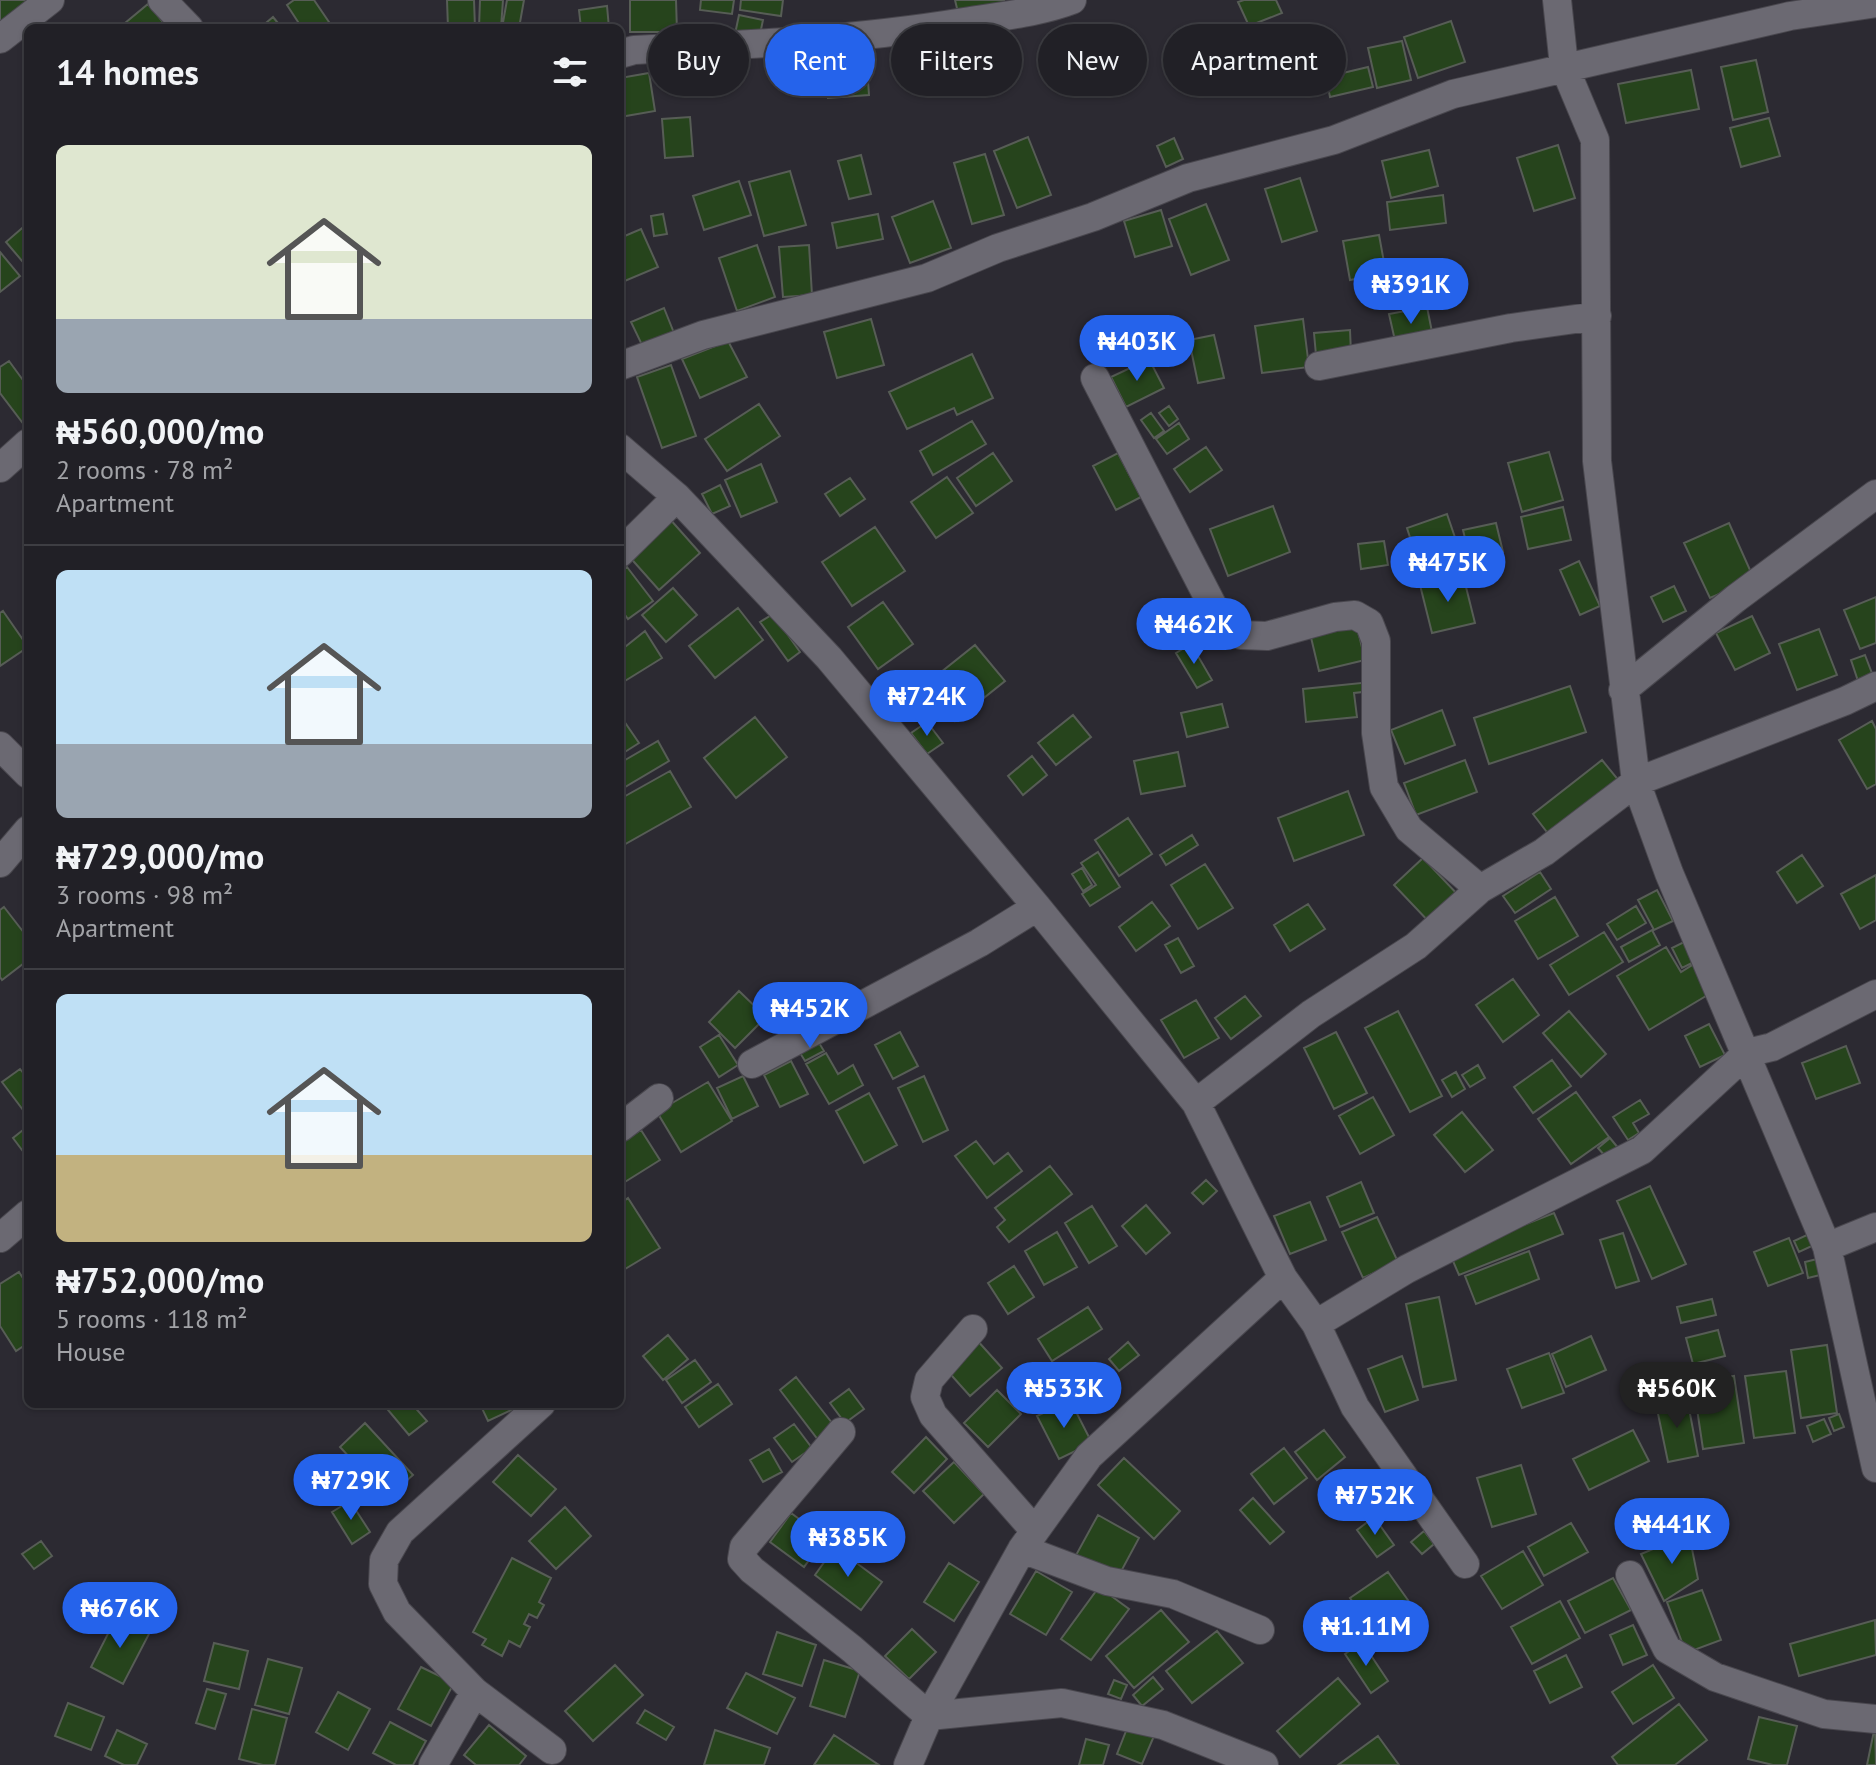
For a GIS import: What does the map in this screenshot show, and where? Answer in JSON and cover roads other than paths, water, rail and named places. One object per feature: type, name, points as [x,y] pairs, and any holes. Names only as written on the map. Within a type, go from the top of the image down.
[{"type":"street","points":[[0,39],[50,0]]},
{"type":"street","points":[[162,0],[185,24]]},
{"type":"street","points":[[624,53],[893,34],[1017,14],[1072,0]]},
{"type":"street","points":[[1557,0],[1564,66],[1595,140],[1597,461],[1636,782],[1669,873],[1827,1247],[1876,1468]]},
{"type":"street","points":[[624,365],[703,335],[927,278],[998,248],[1093,217],[1188,178],[1334,140],[1453,94],[1790,16],[1876,3]]},
{"type":"street","points":[[1319,366],[1511,328],[1597,316]]},
{"type":"street","points":[[1095,378],[1221,622],[1241,635],[1267,636],[1335,617],[1355,615],[1369,623],[1376,641],[1376,733],[1384,787],[1409,829],[1480,889]]},
{"type":"street","points":[[0,468],[24,447]]},
{"type":"street","points":[[624,451],[677,497],[829,658],[1196,1103],[1283,1278],[1316,1324],[1355,1407],[1465,1564]]},
{"type":"street","points":[[1623,690],[1735,599],[1876,494]]},
{"type":"street","points":[[624,549],[677,497]]},
{"type":"street","points":[[1196,1103],[1311,1014],[1416,946],[1480,889],[1544,852],[1636,782],[1845,701],[1876,686]]},
{"type":"street","points":[[0,746],[24,770]]},
{"type":"street","points":[[0,863],[24,835]]},
{"type":"street","points":[[752,1064],[979,943],[1037,907]]},
{"type":"street","points":[[1316,1324],[1407,1269],[1642,1150],[1747,1053],[1772,1047],[1876,994]]},
{"type":"street","points":[[624,1125],[659,1098]]},
{"type":"street","points":[[0,1238],[24,1217]]},
{"type":"street","points":[[1827,1247],[1876,1227]]},
{"type":"street","points":[[908,1765],[929,1716],[1028,1540],[1089,1456],[1283,1278]]},
{"type":"street","points":[[973,1329],[929,1380],[925,1397],[933,1415],[1028,1540],[1107,1581],[1173,1594],[1260,1630]]},
{"type":"street","points":[[537,1408],[400,1532],[384,1560],[383,1584],[397,1612],[475,1692],[552,1750]]},
{"type":"street","points":[[841,1432],[744,1547],[742,1559],[929,1716],[1062,1703],[1163,1725],[1264,1765]]},
{"type":"street","points":[[1630,1575],[1667,1649],[1715,1677],[1824,1714],[1876,1719]]},
{"type":"street","points":[[433,1765],[475,1692]]}]
